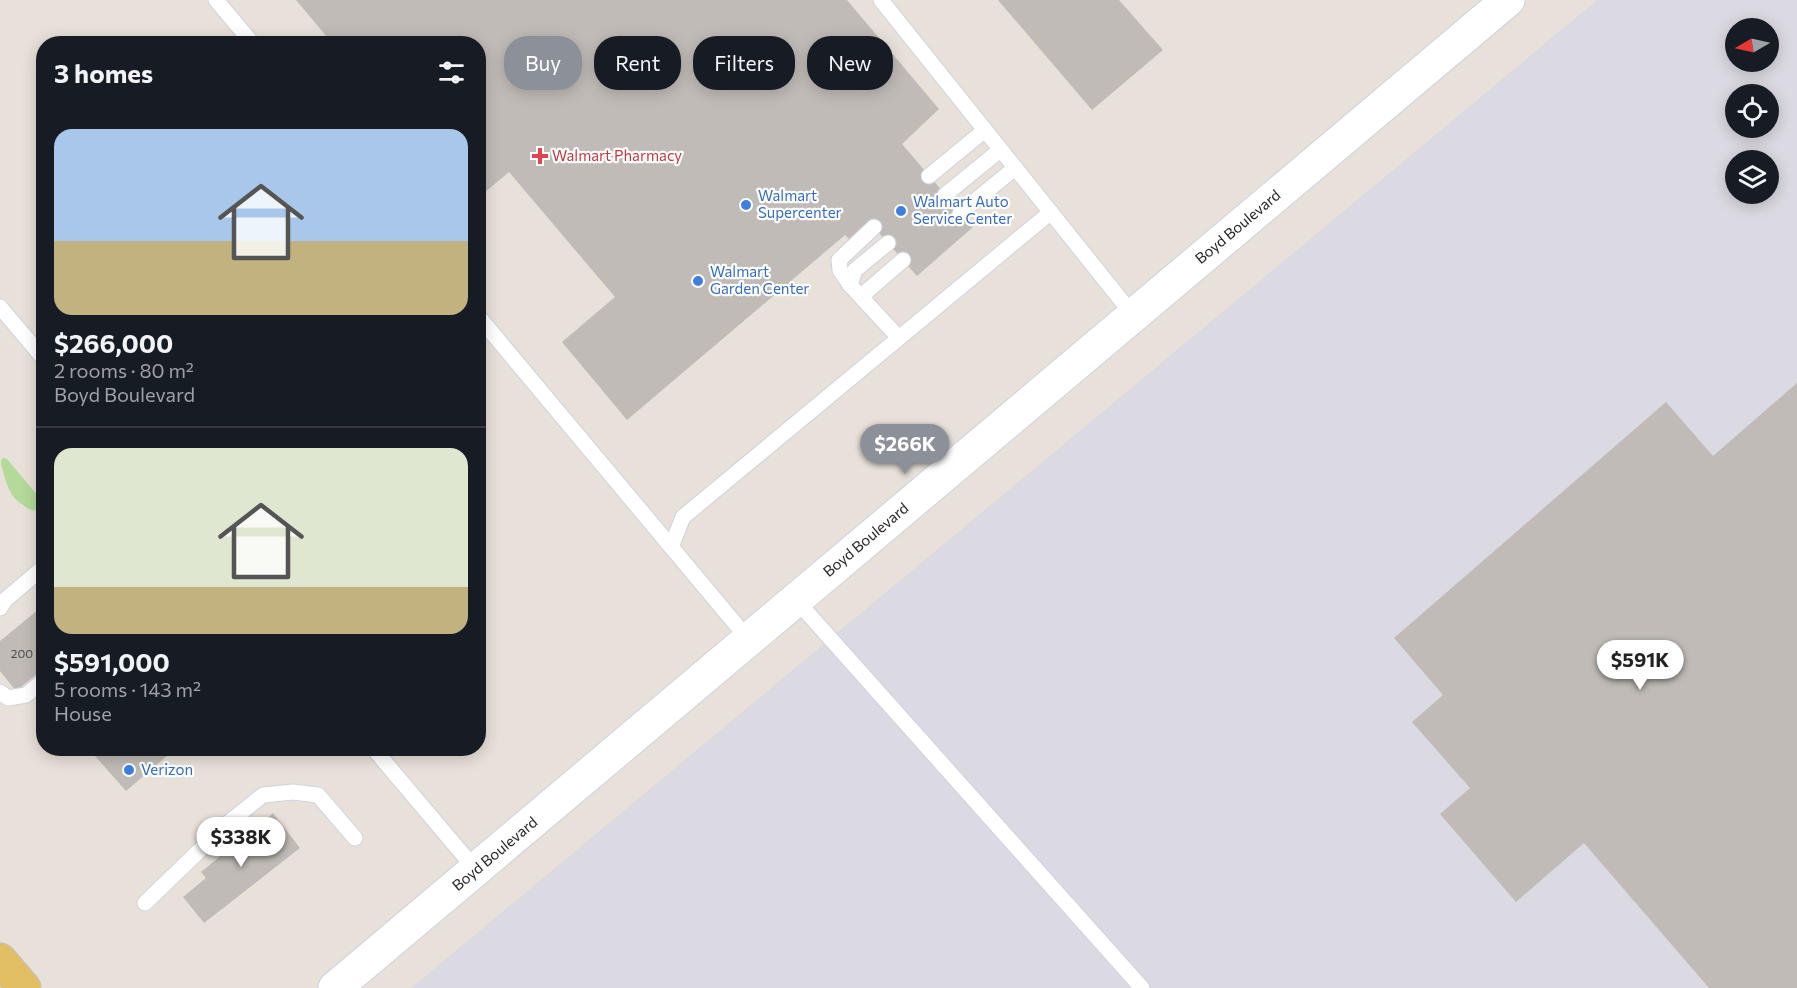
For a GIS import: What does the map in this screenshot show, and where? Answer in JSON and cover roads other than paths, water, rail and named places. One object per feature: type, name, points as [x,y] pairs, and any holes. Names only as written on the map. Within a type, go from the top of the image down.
[{"type":"main road","points":[[0,960],[24,988]]},
{"type":"street","name":"Boyd Boulevard","points":[[335,988],[1508,0]]},
{"type":"lane","points":[[216,0],[246,36]]},
{"type":"lane","points":[[881,0],[1133,315]]},
{"type":"lane","points":[[929,176],[985,130]]},
{"type":"lane","points":[[945,195],[1000,150]]},
{"type":"lane","points":[[960,213],[1015,168]]},
{"type":"lane","points":[[671,547],[683,517],[1051,212]]},
{"type":"lane","points":[[874,227],[839,260],[840,270],[850,285],[899,338]]},
{"type":"lane","points":[[850,285],[855,270],[888,243]]},
{"type":"lane","points":[[864,300],[866,292],[903,260]]},
{"type":"lane","points":[[0,307],[36,350]]},
{"type":"lane","points":[[486,326],[749,640]]},
{"type":"lane","points":[[0,608],[5,600],[36,574]]},
{"type":"lane","points":[[796,600],[1142,988]]},
{"type":"lane","points":[[0,693],[8,698],[26,695],[36,687]]},
{"type":"lane","points":[[380,756],[476,870]]},
{"type":"lane","points":[[145,903],[228,823],[263,795],[293,792],[318,795],[355,838]]},
{"type":"place","name":"Walmart Pharmacy","points":[[540,156]]},
{"type":"place","name":"Walmart Supercenter","points":[[746,205]]},
{"type":"place","name":"Walmart Auto Service Center","points":[[901,211]]},
{"type":"place","name":"Walmart Garden Center","points":[[698,281]]},
{"type":"place","name":"Verizon","points":[[129,770]]}]
